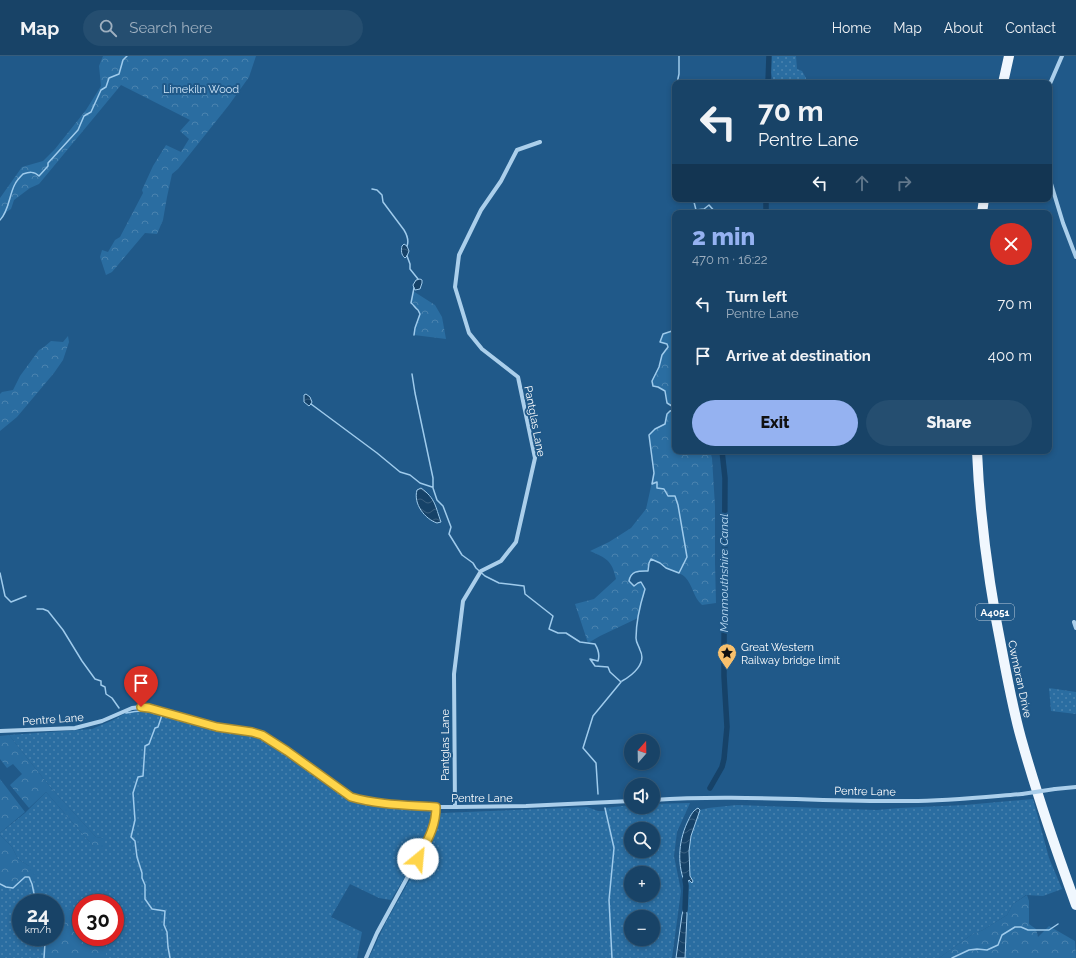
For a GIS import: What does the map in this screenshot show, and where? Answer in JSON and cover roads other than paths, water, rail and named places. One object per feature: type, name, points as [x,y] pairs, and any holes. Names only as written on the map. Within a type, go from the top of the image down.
[{"type":"main road","points":[[1004,80],[1009,56]]},
{"type":"main road","name":"Cwmbran Drive","points":[[977,454],[982,516],[989,573],[1008,680],[1021,737],[1048,828],[1076,905]]},
{"type":"street","points":[[1052,80],[1062,56]]},
{"type":"street","name":"Pantglas Lane","points":[[455,807],[454,674],[463,601],[481,571],[502,561],[516,542],[535,458],[518,377],[482,349],[469,334],[455,287],[459,255],[481,210],[501,181],[517,150],[540,142]]},
{"type":"street","points":[[1052,187],[1063,223],[1076,257]]},
{"type":"street","points":[[1074,622],[1076,628]]},
{"type":"street","name":"Pentre Lane","points":[[0,731],[75,728],[102,721],[132,708],[141,707],[217,727],[252,732],[262,735],[351,797],[360,800],[436,807],[526,806],[624,801]]},
{"type":"street","name":"Pentre Lane","points":[[660,800],[707,797],[911,801],[1022,794],[1076,787]]},
{"type":"street","points":[[366,958],[377,933],[431,834],[436,818],[436,807]]},
{"type":"water","points":[[404,244],[407,246],[409,251],[405,258],[401,251]]},
{"type":"water","points":[[416,280],[422,280],[422,283],[420,289],[415,290],[413,285]]},
{"type":"water","points":[[306,394],[310,397],[312,402],[309,406],[304,402],[304,395]]},
{"type":"water","points":[[421,488],[432,499],[441,522],[437,523],[428,518],[418,506],[416,495],[417,490]]},
{"type":"water","points":[[698,808],[700,810],[691,836],[689,851],[690,876],[693,881],[692,883],[689,880],[686,886],[681,871],[680,846],[687,823],[693,812]]},
{"type":"water","points":[[685,903],[687,914],[685,958],[676,958],[682,915]]},
{"type":"waterway","points":[[0,220],[7,208],[13,188],[18,180],[23,174],[31,172],[39,176],[48,166],[48,163],[78,130],[84,116],[91,112],[101,90],[106,87],[109,78],[119,74],[123,60],[127,56]]},
{"type":"waterway","points":[[678,80],[679,56]]},
{"type":"waterway","name":"Monmouthshire Canal","points":[[768,80],[769,56]]},
{"type":"waterway","points":[[372,189],[377,190],[382,195],[383,202],[404,230],[408,242],[407,246]]},
{"type":"waterway","points":[[694,202],[696,210]]},
{"type":"waterway","name":"Monmouthshire Canal","points":[[766,202],[766,210]]},
{"type":"waterway","points":[[696,210],[704,209],[709,205],[713,210]]},
{"type":"waterway","points":[[407,256],[410,269],[418,279]]},
{"type":"waterway","points":[[414,288],[411,303],[420,314],[414,335]]},
{"type":"waterway","points":[[672,331],[663,334],[660,342],[667,344],[668,347],[662,355],[659,367],[652,381],[653,386],[665,391],[667,403],[672,406]]},
{"type":"waterway","points":[[412,374],[433,478],[433,488],[437,500],[443,506],[451,527],[449,534],[462,555],[473,563],[485,576],[499,583],[524,586],[525,594],[553,616],[549,629],[558,633],[566,633],[580,642],[595,644],[599,657],[598,661],[590,659],[595,666],[608,667],[610,672],[621,682],[593,716],[583,748],[596,763],[598,794]]},
{"type":"waterway","points":[[311,404],[400,472],[410,475],[420,483],[432,487]]},
{"type":"waterway","points":[[622,681],[638,668],[642,659],[642,655],[636,640],[636,632],[641,601],[645,589],[641,582],[634,586],[629,581],[630,577],[636,572],[648,571],[651,559],[660,563],[666,568],[679,573],[687,557],[678,505],[675,496],[668,496],[664,489],[657,488],[657,482],[652,484],[654,473],[649,435],[655,429],[665,424],[667,414],[672,411]]},
{"type":"waterway","name":"Monmouthshire Canal","points":[[710,788],[722,767],[727,727],[724,676],[725,478],[722,454]]},
{"type":"waterway","points":[[0,573],[5,596],[11,602],[26,596]]},
{"type":"waterway","points":[[37,609],[48,611],[63,630],[95,679],[101,681],[101,685],[105,687],[106,694],[112,698],[119,708]]},
{"type":"waterway","points":[[126,713],[144,711],[162,715],[158,727],[155,728],[149,744],[145,746],[143,776],[138,777],[133,793],[135,820],[131,837],[135,841],[137,857],[145,885],[145,899],[152,909],[165,911],[164,925],[167,932],[170,958]]},
{"type":"waterway","points":[[605,808],[614,848],[609,900],[612,958]]},
{"type":"waterway","points":[[0,884],[13,888],[25,877],[29,877],[34,894]]},
{"type":"waterway","name":"Monmouthshire Canal","points":[[685,879],[685,910]]},
{"type":"waterway","points":[[952,958],[969,950],[987,950],[998,945],[1002,935],[1015,927],[1021,927],[1028,930],[1049,930],[1058,924]]},
{"type":"waterway","points":[[44,958],[45,946]]},
{"type":"place","name":"Great Western Railway bridge limit","points":[[727,670]]},
{"type":"park label","name":"Limekiln Wood","points":[[201,89]]}]
